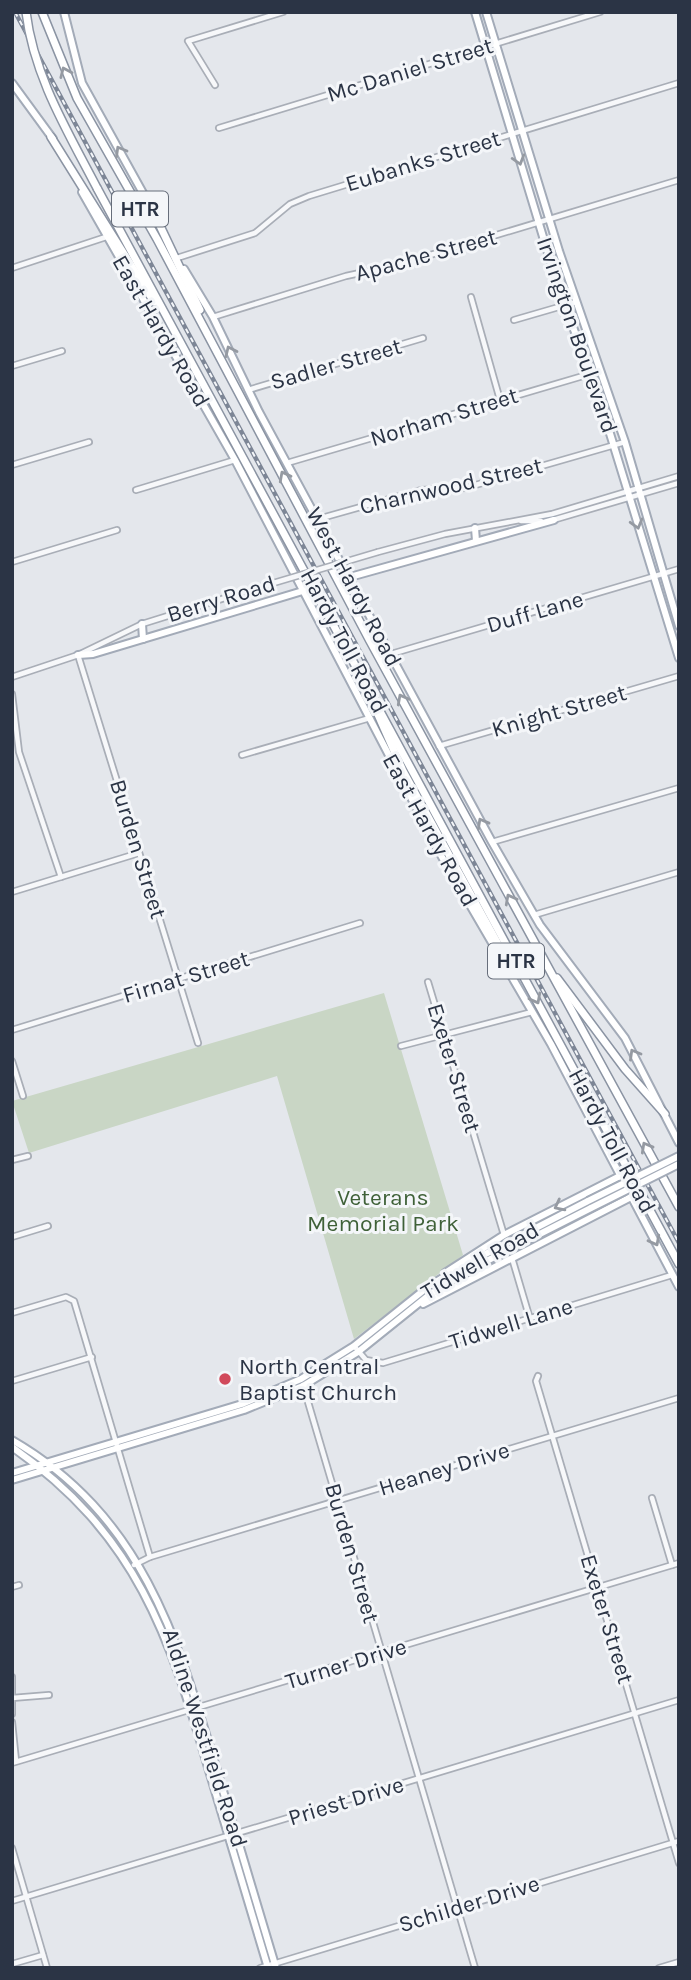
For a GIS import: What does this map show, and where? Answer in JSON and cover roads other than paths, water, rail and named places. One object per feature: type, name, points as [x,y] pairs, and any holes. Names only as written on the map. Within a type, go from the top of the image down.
[{"type":"highway","name":"Hardy Toll Road","points":[[26,12],[28,32],[44,84],[97,188],[679,1264]]},
{"type":"highway","name":"Hardy Toll Road","points":[[42,12],[77,98],[238,390],[542,959],[679,1207]]},
{"type":"highway","points":[[51,137],[176,333]]},
{"type":"highway","points":[[152,209],[238,390]]},
{"type":"highway","points":[[353,658],[403,771],[504,955],[508,969]]},
{"type":"highway","points":[[542,959],[625,1069],[665,1114]]},
{"type":"main road","name":"West Hardy Road","points":[[64,12],[82,83],[177,258],[213,317],[248,390],[439,746],[534,915],[625,1038],[679,1143]]},
{"type":"main road","name":"Irvington Boulevard","points":[[475,12],[511,135],[565,305],[614,445],[652,577],[679,658]]},
{"type":"main road","name":"Irvington Boulevard","points":[[486,12],[549,220],[625,442],[679,626]]},
{"type":"main road","name":"East Hardy Road","points":[[12,83],[51,137],[236,460],[306,590],[442,857],[532,1012],[679,1287]]},
{"type":"main road","points":[[580,347],[596,357]]},
{"type":"main road","points":[[350,577],[554,520]]},
{"type":"main road","points":[[475,528],[476,541]]},
{"type":"main road","points":[[78,655],[143,639],[306,590]]},
{"type":"main road","points":[[142,624],[143,639]]},
{"type":"main road","name":"Tidwell Road","points":[[12,1473],[173,1431],[243,1407],[302,1382],[356,1349],[467,1271],[679,1156]]},
{"type":"main road","name":"Tidwell Road","points":[[356,1349],[429,1286],[466,1264],[679,1164]]},
{"type":"main road","points":[[429,1286],[470,1254],[504,1234],[620,1176]]},
{"type":"main road","points":[[604,1183],[619,1188],[622,1196],[620,1202]]},
{"type":"main road","points":[[401,1318],[631,1196]]},
{"type":"main road","name":"Tidwell Road","points":[[117,1445],[172,1423],[243,1407]]},
{"type":"main road","points":[[172,1423],[173,1431]]},
{"type":"main road","name":"Aldine Westfield Road","points":[[12,1440],[44,1466],[122,1540],[133,1565],[172,1629],[269,1966]]},
{"type":"main road","name":"Aldine Westfield Road","points":[[12,1447],[44,1466]]},
{"type":"main road","name":"Tidwell Road","points":[[12,1480],[44,1466]]},
{"type":"street","points":[[215,85],[188,41],[283,12]]},
{"type":"street","name":"Mc Daniel Street","points":[[219,128],[600,12]]},
{"type":"street","name":"Eubanks Street","points":[[177,258],[254,233],[290,204],[309,196],[679,83]]},
{"type":"street","name":"Apache Street","points":[[213,317],[679,180]]},
{"type":"street","points":[[12,268],[106,237]]},
{"type":"street","points":[[471,297],[500,400]]},
{"type":"street","points":[[514,320],[576,302]]},
{"type":"street","name":"Sadler Street","points":[[248,390],[423,338]]},
{"type":"street","points":[[12,366],[62,351]]},
{"type":"street","name":"Norham Street","points":[[287,464],[601,370]]},
{"type":"street","points":[[12,464],[89,442]]},
{"type":"street","name":"Charnwood Street","points":[[318,519],[421,490],[454,491],[625,442]]},
{"type":"street","points":[[136,490],[236,460]]},
{"type":"street","name":"Berry Road","points":[[638,492],[679,476]]},
{"type":"street","name":"Berry Road","points":[[12,677],[78,655],[142,624],[378,552],[679,483]]},
{"type":"street","name":"Berry Road","points":[[517,521],[554,520],[629,494]]},
{"type":"street","points":[[12,562],[117,530]]},
{"type":"street","name":"Duff Lane","points":[[391,654],[679,569]]},
{"type":"street","name":"Burden Street","points":[[78,655],[198,1043]]},
{"type":"street","name":"Knight Street","points":[[439,746],[679,676]]},
{"type":"street","points":[[12,694],[19,752],[61,877]]},
{"type":"street","points":[[242,755],[370,718]]},
{"type":"street","points":[[492,842],[679,788]]},
{"type":"street","points":[[12,892],[139,853]]},
{"type":"street","points":[[534,915],[679,872]]},
{"type":"street","name":"Firnat Street","points":[[12,1030],[360,923]]},
{"type":"street","name":"Exeter Street","points":[[428,982],[504,1234]]},
{"type":"street","points":[[401,1046],[532,1012]]},
{"type":"street","points":[[12,1061],[23,1096]]},
{"type":"street","points":[[12,1160],[29,1156]]},
{"type":"street","points":[[12,1237],[48,1226]]},
{"type":"street","points":[[512,1257],[530,1319]]},
{"type":"street","name":"Tidwell Lane","points":[[356,1349],[369,1362],[383,1363],[673,1275]]},
{"type":"street","points":[[12,1313],[66,1297],[74,1301],[150,1557]]},
{"type":"street","points":[[12,1381],[92,1357]]},
{"type":"street","name":"Exeter Street","points":[[538,1376],[536,1381],[676,1842],[679,1863]]},
{"type":"street","name":"Burden Street","points":[[302,1382],[475,1968]]},
{"type":"street","name":"Heaney Drive","points":[[133,1565],[150,1557],[679,1398]]},
{"type":"street","points":[[652,1498],[672,1565]]},
{"type":"street","name":"Turner Drive","points":[[14,1762],[679,1563]]},
{"type":"street","points":[[12,1677],[12,1714]]},
{"type":"street","points":[[13,1698],[49,1695]]},
{"type":"street","name":"Priest Drive","points":[[12,1901],[679,1700]]},
{"type":"street","points":[[12,1723],[14,1762]]},
{"type":"street","name":"Schilder Drive","points":[[269,1966],[676,1842]]},
{"type":"street","points":[[12,1848],[47,1968]]},
{"type":"street","points":[[12,1964],[43,1955]]},
{"type":"street","points":[[659,1968],[679,1962]]},
{"type":"railway","points":[[15,12],[679,1243]]},
{"type":"place","name":"North Central Baptist Church","points":[[225,1379]]},
{"type":"park label","name":"Veterans Memorial Park","points":[[383,1210]]}]
